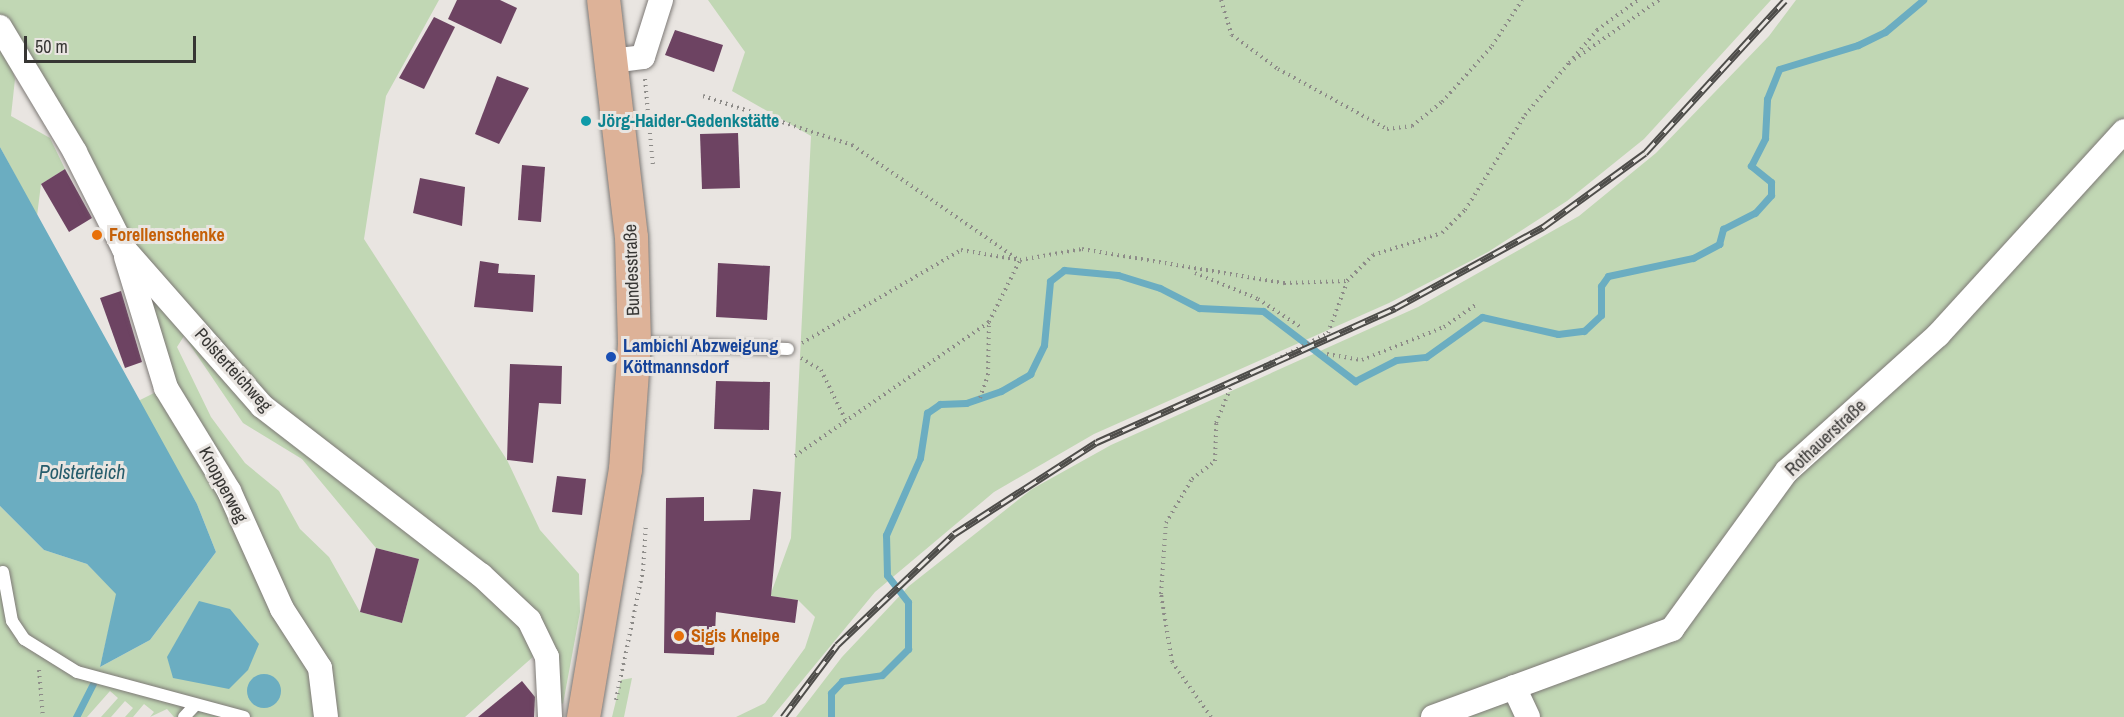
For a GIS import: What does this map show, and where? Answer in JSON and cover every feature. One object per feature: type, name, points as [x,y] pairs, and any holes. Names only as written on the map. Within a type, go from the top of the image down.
[{"type":"main road","name":"Bundesstraße","points":[[583,717],[625,470],[634,343],[627,59],[603,0]]},
{"type":"street","points":[[627,59],[661,0]]},
{"type":"street","name":"Polsterteichweg","points":[[0,27],[75,152],[124,249],[261,406],[481,575],[529,620],[548,657],[550,717]]},
{"type":"street","name":"Rothauerstraße","points":[[1433,717],[1672,629],[1787,471],[1938,335],[2124,131]]},
{"type":"street","name":"Knopperweg","points":[[124,249],[166,388],[229,491],[282,609],[320,668],[326,717]]},
{"type":"street","points":[[1514,687],[1527,717]]},
{"type":"lane","points":[[634,343],[788,350]]},
{"type":"lane","points":[[3,572],[12,621],[35,646],[77,672],[244,717]]},
{"type":"lane","points":[[184,717],[195,705]]},
{"type":"path","points":[[1221,0],[1232,35],[1278,69],[1388,129],[1412,126],[1442,102],[1492,46],[1522,0]]},
{"type":"path","points":[[1211,717],[1172,662],[1161,594],[1166,523],[1192,479],[1215,461],[1216,423],[1233,382],[1328,333],[1347,281],[1373,255],[1442,232],[1465,210],[1525,115],[1597,30],[1638,0]]},
{"type":"path","points":[[1569,63],[1659,0]]},
{"type":"path","points":[[703,96],[852,145],[1020,260]]},
{"type":"path","points":[[845,419],[821,370],[788,350],[961,250],[1020,260],[1082,249],[1139,255],[1191,272],[1258,299],[1302,328]]},
{"type":"path","points":[[980,398],[988,375],[989,322],[1020,260]]},
{"type":"path","points":[[1191,272],[1284,283],[1347,281]]},
{"type":"path","points":[[1327,354],[1362,360],[1444,327],[1476,305]]},
{"type":"path","points":[[795,456],[845,419],[936,363],[989,322]]},
{"type":"path","points":[[35,646],[44,717]]},
{"type":"green space","points":[[0,0],[439,0],[386,96],[364,239],[507,460],[540,530],[579,574],[580,612],[563,704],[552,696],[543,648],[465,717],[174,717],[167,709],[150,717],[154,712],[144,704],[133,717],[125,717],[133,708],[125,701],[111,717],[101,717],[118,698],[110,691],[87,717],[0,717],[0,506],[44,550],[87,564],[117,594],[100,667],[150,640],[216,552],[197,504],[138,401],[166,387],[143,312],[1,30],[15,79],[11,116],[50,138],[65,169],[41,184],[37,216],[0,147]],"holes":[[[184,336],[243,423],[302,459],[376,548],[419,559],[402,623],[360,612],[329,557],[300,529],[279,491],[245,463],[211,417],[177,347]]]},
{"type":"green space","points":[[708,0],[1771,0],[1644,139],[1567,201],[1488,252],[1389,303],[1094,434],[994,492],[875,592],[772,717],[736,717],[765,703],[805,648],[815,617],[798,600],[770,596],[791,538],[811,136],[732,91],[745,52]]},
{"type":"green space","points":[[1796,0],[2124,0],[2124,717],[796,717],[842,657],[909,586],[1032,489],[1111,445],[1418,307],[1579,216],[1656,153],[1769,36]]},
{"type":"green space","points":[[632,678],[624,717],[612,717],[621,680]]},
{"type":"water","name":"Polsterteich","points":[[0,147],[197,504],[216,552],[150,640],[100,667],[116,594],[87,564],[44,550],[0,506]]},
{"type":"water","points":[[199,601],[230,609],[259,644],[248,670],[229,689],[173,678],[167,657]]},
{"type":"water","points":[[264,674],[276,679],[281,691],[276,703],[264,708],[252,703],[247,691],[252,679]]},
{"type":"building","points":[[457,0],[500,0],[517,8],[501,44],[448,19]]},
{"type":"building","points":[[434,17],[455,27],[424,89],[399,78]]},
{"type":"building","points":[[675,30],[723,45],[714,72],[665,55]]},
{"type":"building","points":[[497,76],[529,88],[499,144],[475,134]]},
{"type":"building","points":[[738,133],[740,188],[702,189],[700,134]]},
{"type":"building","points":[[522,165],[545,167],[541,222],[518,220]]},
{"type":"building","points":[[65,169],[92,218],[69,232],[41,184]]},
{"type":"building","points":[[420,178],[465,187],[462,226],[413,213]]},
{"type":"building","points":[[480,261],[499,264],[498,273],[535,275],[533,312],[474,307]]},
{"type":"building","points":[[718,263],[770,266],[767,320],[716,317]]},
{"type":"building","points":[[121,291],[142,362],[125,368],[100,298]]},
{"type":"building","points":[[510,364],[562,366],[561,404],[539,403],[533,463],[507,460]]},
{"type":"building","points":[[716,381],[770,382],[769,430],[714,429]]},
{"type":"building","points":[[557,476],[586,479],[582,515],[552,512]]},
{"type":"building","points":[[753,489],[781,492],[771,596],[798,600],[795,623],[716,612],[714,655],[664,653],[666,498],[704,497],[704,521],[750,520]]},
{"type":"building","points":[[376,548],[419,559],[402,623],[360,612]]},
{"type":"building","points":[[522,681],[535,697],[534,717],[478,717]]},
{"type":"waterway","points":[[831,717],[831,693],[842,681],[882,675],[908,649],[908,602],[887,575],[886,535],[920,458],[927,413],[940,404],[966,403],[1001,391],[1030,374],[1044,345],[1050,281],[1064,270],[1118,275],[1160,288],[1199,308],[1263,311],[1355,381],[1396,360],[1426,357],[1482,317],[1558,334],[1584,331],[1601,315],[1601,286],[1608,276],[1693,258],[1719,244],[1723,229],[1755,213],[1771,195],[1771,182],[1751,166],[1765,138],[1767,99],[1779,69],[1858,45],[1885,32],[1923,0]]},
{"type":"waterway","points":[[76,717],[93,684]]},
{"type":"railway","points":[[783,717],[837,645],[954,534],[1097,442],[1395,308],[1543,227],[1645,153],[1785,0]]},
{"type":"place","name":"Jörg-Haider-Gedenkstätte","points":[[586,121]]},
{"type":"place","name":"Forellenschenke","points":[[97,235]]},
{"type":"place","name":"Lambichl Abzweigung Köttmannsdorf","points":[[611,357]]},
{"type":"place","name":"Sigis Kneipe","points":[[679,636]]}]
